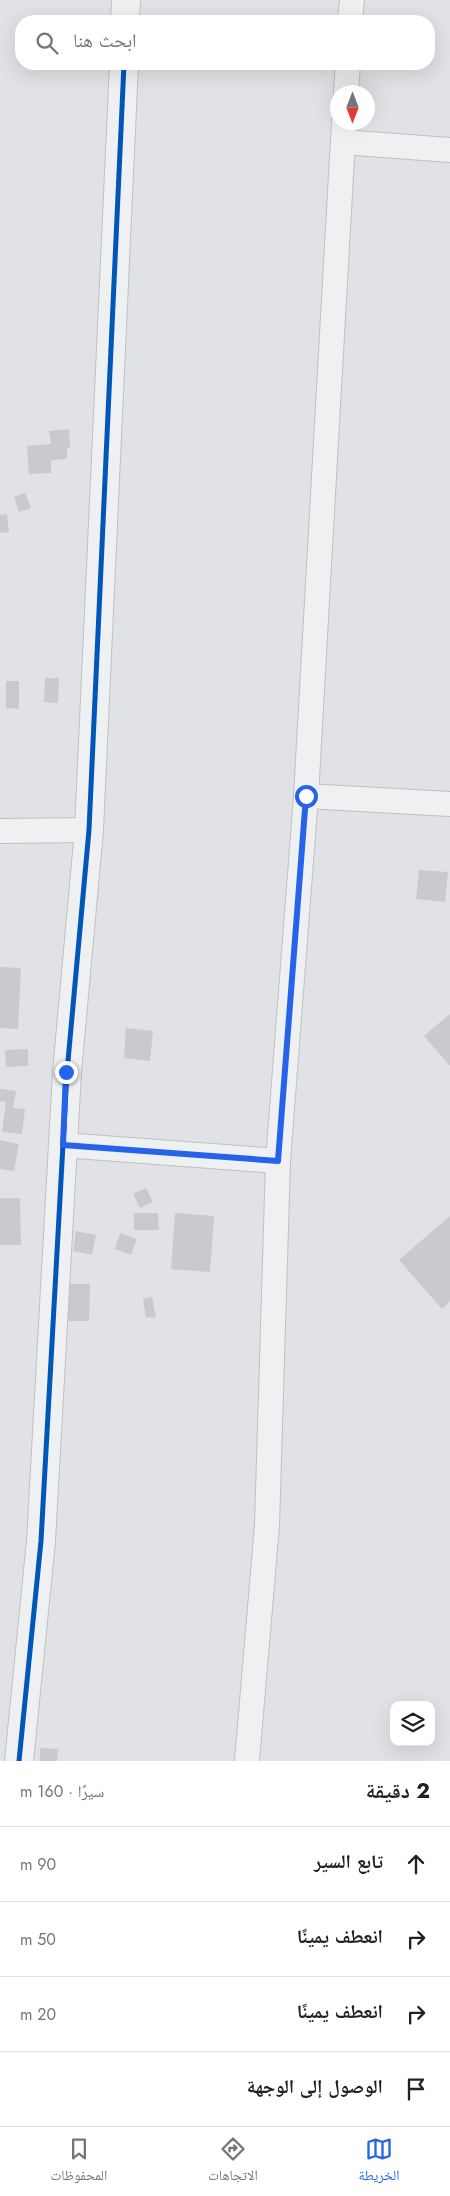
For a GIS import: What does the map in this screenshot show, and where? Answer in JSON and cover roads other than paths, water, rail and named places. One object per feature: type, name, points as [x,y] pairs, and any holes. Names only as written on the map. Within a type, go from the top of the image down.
[{"type":"street","points":[[126,0],[126,15]]},
{"type":"street","points":[[351,15],[352,0]]},
{"type":"street","points":[[19,1761],[42,1541],[66,1072],[89,830],[124,70]]},
{"type":"street","points":[[346,85],[348,70]]},
{"type":"street","points":[[247,1761],[267,1525],[278,1161],[306,796],[343,132],[450,150]]},
{"type":"street","points":[[306,796],[450,804]]},
{"type":"street","points":[[0,831],[89,830]]},
{"type":"street","points":[[63,1145],[278,1161]]}]
